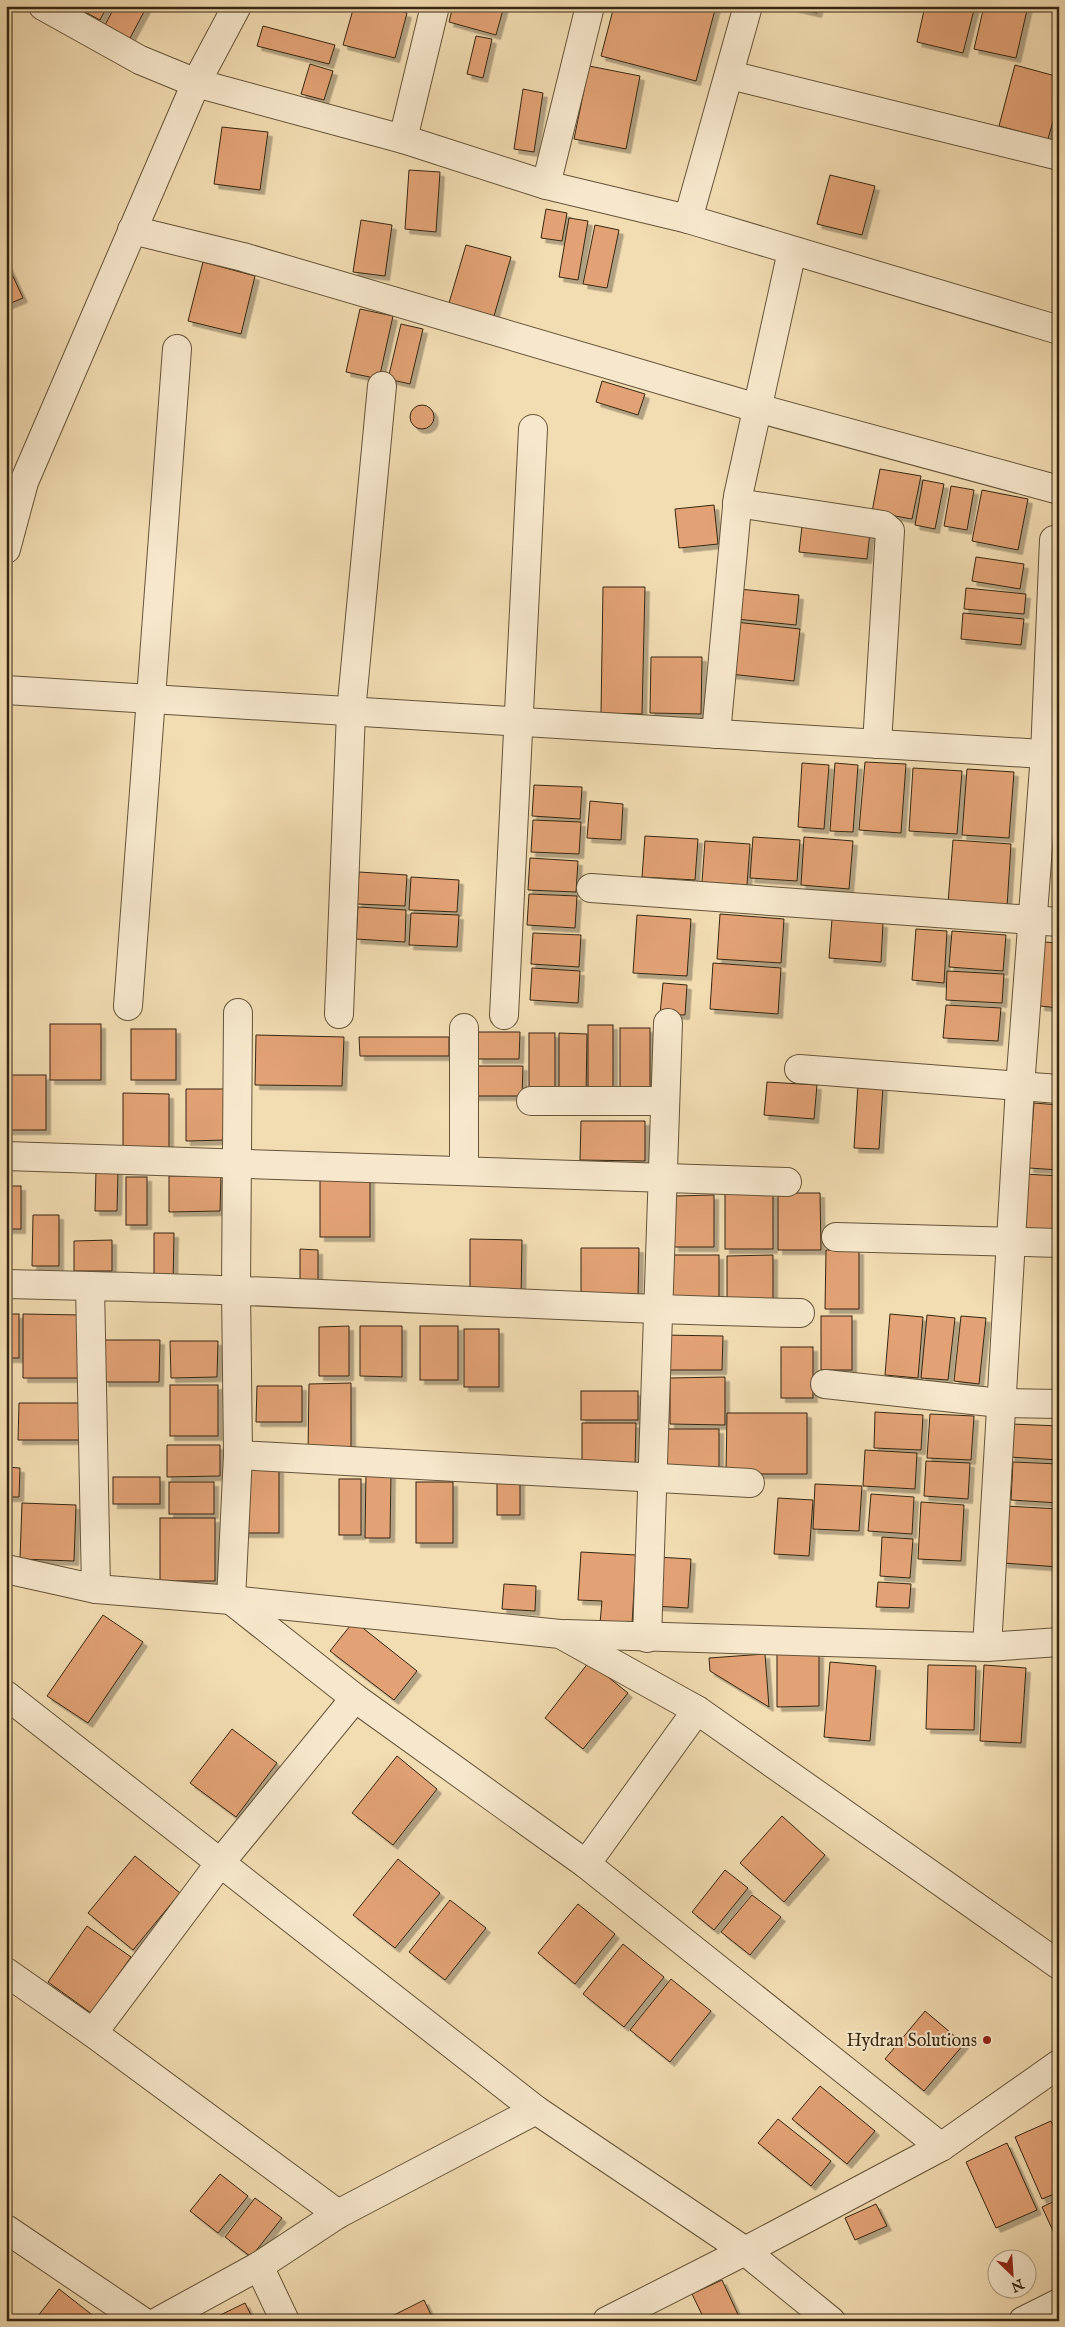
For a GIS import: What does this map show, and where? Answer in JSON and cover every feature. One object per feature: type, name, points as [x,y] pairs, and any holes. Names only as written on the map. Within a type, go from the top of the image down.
[{"type":"street","points":[[43,6],[140,60],[196,83],[404,139],[546,185],[688,220],[1059,330]]},
{"type":"street","points":[[404,139],[434,6]]},
{"type":"street","points":[[546,185],[590,6]]},
{"type":"street","points":[[688,220],[730,76],[748,6]]},
{"type":"street","points":[[6,549],[24,482],[196,83],[236,7]]},
{"type":"street","points":[[730,76],[1059,156]]},
{"type":"street","points":[[132,230],[243,257],[757,408],[1059,490]]},
{"type":"street","points":[[716,734],[737,503],[792,251]]},
{"type":"street","points":[[128,1006],[149,698],[177,349]]},
{"type":"street","points":[[339,1014],[351,712],[382,386]]},
{"type":"street","points":[[504,1015],[534,429]]},
{"type":"street","points":[[737,503],[883,525],[890,531],[876,744]]},
{"type":"street","points":[[987,1647],[1020,1087],[1046,921],[1052,754],[1054,540]]},
{"type":"street","points":[[6,690],[1052,754]]},
{"type":"street","points":[[591,888],[1046,921]]},
{"type":"street","points":[[231,1600],[238,1455],[236,1289],[238,1013]]},
{"type":"street","points":[[647,1638],[651,1478],[660,1310],[662,1179],[668,1023]]},
{"type":"street","points":[[464,1028],[464,1171]]},
{"type":"street","points":[[799,1069],[1059,1089]]},
{"type":"street","points":[[532,1101],[665,1101]]},
{"type":"street","points":[[6,1156],[787,1182]]},
{"type":"street","points":[[836,1237],[1059,1244]]},
{"type":"street","points":[[6,1284],[236,1289],[660,1310],[800,1313]]},
{"type":"street","points":[[90,1286],[96,1589]]},
{"type":"street","points":[[825,1384],[1000,1402],[1059,1404]]},
{"type":"street","points":[[238,1455],[750,1483]]},
{"type":"street","points":[[6,1569],[96,1589],[231,1600],[560,1634],[987,1647],[1059,1642]]},
{"type":"street","points":[[231,1600],[355,1698],[586,1864],[941,2147]]},
{"type":"street","points":[[560,1634],[697,1710],[1059,1965]]},
{"type":"street","points":[[6,1695],[536,2110],[745,2251],[832,2321]]},
{"type":"street","points":[[93,2033],[220,1863],[355,1698]]},
{"type":"street","points":[[586,1864],[697,1710]]},
{"type":"street","points":[[6,1972],[93,2033],[338,2214]]},
{"type":"street","points":[[607,2321],[745,2251],[941,2147],[1059,2064]]},
{"type":"street","points":[[159,2321],[259,2266],[338,2214],[536,2110]]},
{"type":"street","points":[[6,2229],[142,2321]]},
{"type":"street","points":[[259,2266],[286,2321]]},
{"type":"street","points":[[1023,2321],[1059,2303]]},
{"type":"building","points":[[74,6],[107,6],[100,20]]},
{"type":"building","points":[[115,6],[147,6],[129,40],[104,27]]},
{"type":"building","points":[[354,6],[380,6],[407,13],[395,58],[343,45]]},
{"type":"building","points":[[453,6],[504,6],[496,35],[449,22]]},
{"type":"building","points":[[614,6],[716,6],[696,81],[601,56]]},
{"type":"building","points":[[787,6],[819,6],[817,13]]},
{"type":"building","points":[[925,6],[975,6],[963,53],[917,42]]},
{"type":"building","points":[[984,6],[1028,6],[1016,58],[974,49]]},
{"type":"building","points":[[263,26],[335,45],[329,64],[257,46]]},
{"type":"building","points":[[476,36],[492,39],[483,78],[467,74]]},
{"type":"building","points":[[310,64],[333,71],[324,100],[301,94]]},
{"type":"building","points":[[1015,65],[1059,77],[1059,100],[1048,139],[999,126]]},
{"type":"building","points":[[589,66],[640,76],[626,149],[574,139]]},
{"type":"building","points":[[523,89],[543,93],[534,152],[514,149]]},
{"type":"building","points":[[1059,122],[1059,137],[1055,136]]},
{"type":"building","points":[[222,127],[268,132],[260,190],[214,184]]},
{"type":"building","points":[[409,170],[440,172],[436,232],[405,229]]},
{"type":"building","points":[[830,175],[875,186],[862,235],[817,224]]},
{"type":"building","points":[[546,209],[567,213],[562,241],[541,238]]},
{"type":"building","points":[[569,218],[588,221],[578,280],[559,277]]},
{"type":"building","points":[[361,220],[392,225],[385,276],[353,272]]},
{"type":"building","points":[[595,225],[619,230],[607,288],[583,284]]},
{"type":"building","points":[[466,245],[511,257],[494,316],[449,303]]},
{"type":"building","points":[[6,261],[23,298],[6,305]]},
{"type":"building","points":[[203,262],[255,276],[241,334],[188,321]]},
{"type":"building","points":[[360,309],[393,316],[379,379],[346,372]]},
{"type":"building","points":[[401,324],[423,329],[410,384],[388,379]]},
{"type":"building","points":[[602,381],[645,394],[638,415],[596,402]]},
{"type":"building","points":[[422,405],[430,409],[434,417],[430,425],[422,429],[414,425],[410,417],[414,409]]},
{"type":"building","points":[[880,469],[921,476],[912,519],[872,512]]},
{"type":"building","points":[[923,480],[944,484],[935,529],[915,525]]},
{"type":"building","points":[[951,486],[974,490],[967,530],[944,526]]},
{"type":"building","points":[[982,490],[1028,499],[1018,550],[972,541]]},
{"type":"building","points":[[714,505],[718,544],[679,548],[675,509]]},
{"type":"building","points":[[802,526],[870,532],[867,559],[799,552]]},
{"type":"building","points":[[976,557],[1024,564],[1020,589],[972,581]]},
{"type":"building","points":[[603,587],[645,587],[642,714],[601,713]]},
{"type":"building","points":[[966,588],[1026,594],[1024,614],[964,609]]},
{"type":"building","points":[[739,589],[799,595],[796,625],[736,619]]},
{"type":"building","points":[[963,613],[1024,619],[1021,645],[961,639]]},
{"type":"building","points":[[735,622],[800,629],[794,681],[730,674]]},
{"type":"building","points":[[651,657],[702,657],[701,714],[650,713]]},
{"type":"building","points":[[865,762],[906,764],[901,833],[859,830]]},
{"type":"building","points":[[802,763],[829,765],[824,829],[798,827]]},
{"type":"building","points":[[835,763],[858,765],[853,832],[830,831]]},
{"type":"building","points":[[913,768],[962,771],[957,834],[909,831]]},
{"type":"building","points":[[967,769],[1014,772],[1009,838],[962,835]]},
{"type":"building","points":[[534,785],[582,787],[580,819],[532,816]]},
{"type":"building","points":[[590,801],[623,804],[621,840],[587,838]]},
{"type":"building","points":[[533,820],[581,822],[579,854],[531,852]]},
{"type":"building","points":[[645,836],[698,839],[695,880],[642,877]]},
{"type":"building","points":[[753,837],[800,840],[797,881],[750,878]]},
{"type":"building","points":[[804,837],[853,841],[849,889],[801,885]]},
{"type":"building","points":[[953,840],[1011,844],[1007,907],[948,903]]},
{"type":"building","points":[[705,841],[750,844],[747,885],[702,882]]},
{"type":"building","points":[[530,858],[578,861],[576,892],[528,890]]},
{"type":"building","points":[[359,872],[407,875],[405,906],[357,904]]},
{"type":"building","points":[[411,877],[459,880],[457,912],[409,910]]},
{"type":"building","points":[[529,894],[577,896],[575,928],[527,925]]},
{"type":"building","points":[[358,907],[406,910],[405,942],[356,939]]},
{"type":"building","points":[[411,913],[459,915],[457,947],[409,945]]},
{"type":"building","points":[[720,914],[784,919],[781,963],[717,959]]},
{"type":"building","points":[[637,915],[691,919],[687,976],[633,973]]},
{"type":"building","points":[[832,919],[883,923],[881,962],[829,958]]},
{"type":"building","points":[[916,929],[947,931],[944,983],[912,980]]},
{"type":"building","points":[[952,931],[1006,935],[1003,971],[949,967]]},
{"type":"building","points":[[533,933],[581,935],[579,967],[531,964]]},
{"type":"building","points":[[1044,942],[1059,943],[1059,1008],[1040,1006]]},
{"type":"building","points":[[713,963],[781,968],[778,1014],[710,1009]]},
{"type":"building","points":[[532,968],[580,971],[578,1003],[530,1000]]},
{"type":"building","points":[[947,971],[1004,974],[1002,1003],[946,1000]]},
{"type":"building","points":[[663,983],[687,985],[685,1015],[660,1014]]},
{"type":"building","points":[[946,1005],[1001,1008],[998,1041],[943,1038]]},
{"type":"building","points":[[50,1024],[101,1024],[101,1080],[50,1080]]},
{"type":"building","points":[[588,1025],[613,1025],[613,1091],[588,1091]]},
{"type":"building","points":[[620,1028],[650,1028],[650,1093],[620,1093]]},
{"type":"building","points":[[131,1029],[176,1029],[176,1080],[131,1080]]},
{"type":"building","points":[[478,1032],[520,1032],[519,1059],[478,1059]]},
{"type":"building","points":[[529,1033],[555,1033],[555,1093],[529,1093]]},
{"type":"building","points":[[559,1033],[587,1034],[586,1096],[559,1096]]},
{"type":"building","points":[[256,1035],[344,1037],[342,1086],[255,1085]]},
{"type":"building","points":[[359,1037],[449,1037],[449,1056],[360,1056]]},
{"type":"building","points":[[471,1066],[523,1066],[522,1096],[471,1096]]},
{"type":"building","points":[[6,1075],[46,1075],[46,1130],[6,1130]]},
{"type":"building","points":[[767,1082],[817,1085],[814,1119],[764,1115]]},
{"type":"building","points":[[858,1084],[883,1086],[879,1149],[854,1148]]},
{"type":"building","points":[[186,1089],[227,1089],[227,1140],[186,1141]]},
{"type":"building","points":[[123,1093],[169,1094],[169,1155],[123,1155]]},
{"type":"building","points":[[1034,1103],[1059,1105],[1059,1170],[1029,1168]]},
{"type":"building","points":[[581,1121],[645,1121],[645,1161],[580,1160]]},
{"type":"building","points":[[96,1170],[118,1170],[117,1211],[95,1211]]},
{"type":"building","points":[[1025,1174],[1059,1176],[1059,1234],[1021,1231]]},
{"type":"building","points":[[169,1176],[221,1176],[220,1211],[169,1212]]},
{"type":"building","points":[[126,1177],[147,1177],[147,1225],[126,1225]]},
{"type":"building","points":[[320,1177],[370,1177],[370,1237],[320,1237]]},
{"type":"building","points":[[6,1186],[21,1186],[21,1229],[6,1229]]},
{"type":"building","points":[[725,1193],[773,1193],[773,1249],[725,1249]]},
{"type":"building","points":[[778,1193],[820,1193],[821,1250],[778,1250]]},
{"type":"building","points":[[714,1195],[714,1247],[674,1247],[675,1196]]},
{"type":"building","points":[[33,1215],[59,1215],[59,1266],[32,1266]]},
{"type":"building","points":[[154,1233],[174,1233],[173,1285],[154,1285]]},
{"type":"building","points":[[470,1239],[522,1240],[521,1300],[470,1300]]},
{"type":"building","points":[[112,1240],[112,1271],[74,1271],[74,1241]]},
{"type":"building","points":[[581,1248],[639,1248],[638,1298],[581,1298]]},
{"type":"building","points":[[300,1249],[318,1250],[318,1291],[300,1291]]},
{"type":"building","points":[[826,1250],[859,1250],[859,1309],[825,1309]]},
{"type":"building","points":[[670,1255],[719,1255],[719,1298],[670,1298]]},
{"type":"building","points":[[773,1255],[773,1309],[727,1309],[727,1256]]},
{"type":"building","points":[[6,1314],[19,1314],[19,1358],[6,1358]]},
{"type":"building","points":[[23,1314],[81,1315],[80,1378],[23,1378]]},
{"type":"building","points":[[890,1314],[923,1317],[918,1378],[885,1375]]},
{"type":"building","points":[[927,1315],[955,1318],[948,1380],[921,1378]]},
{"type":"building","points":[[821,1316],[852,1316],[852,1370],[821,1370]]},
{"type":"building","points":[[961,1316],[986,1318],[979,1384],[954,1381]]},
{"type":"building","points":[[349,1326],[349,1376],[319,1376],[319,1327]]},
{"type":"building","points":[[360,1326],[402,1326],[402,1377],[360,1376]]},
{"type":"building","points":[[420,1326],[458,1326],[458,1380],[420,1380]]},
{"type":"building","points":[[464,1329],[499,1329],[499,1387],[464,1387]]},
{"type":"building","points":[[662,1335],[723,1336],[722,1370],[662,1370]]},
{"type":"building","points":[[104,1340],[160,1340],[159,1382],[104,1382]]},
{"type":"building","points":[[170,1341],[218,1341],[217,1377],[171,1378]]},
{"type":"building","points":[[781,1347],[813,1347],[813,1398],[781,1398]]},
{"type":"building","points":[[725,1377],[725,1425],[670,1424],[670,1378]]},
{"type":"building","points":[[351,1383],[351,1452],[308,1453],[309,1384]]},
{"type":"building","points":[[170,1385],[218,1385],[218,1436],[170,1436]]},
{"type":"building","points":[[257,1386],[302,1386],[302,1422],[256,1422]]},
{"type":"building","points":[[581,1391],[638,1391],[638,1420],[581,1420]]},
{"type":"building","points":[[19,1403],[82,1403],[82,1440],[18,1440]]},
{"type":"building","points":[[875,1412],[923,1415],[921,1450],[874,1448]]},
{"type":"building","points":[[727,1413],[807,1413],[807,1474],[726,1474]]},
{"type":"building","points":[[930,1414],[974,1416],[971,1460],[927,1458]]},
{"type":"building","points":[[582,1423],[636,1423],[635,1467],[582,1468]]},
{"type":"building","points":[[1012,1424],[1059,1426],[1059,1460],[1010,1457]]},
{"type":"building","points":[[663,1429],[719,1429],[719,1473],[663,1473]]},
{"type":"building","points":[[167,1445],[220,1445],[220,1476],[167,1477]]},
{"type":"building","points":[[865,1450],[917,1453],[915,1489],[863,1486]]},
{"type":"building","points":[[926,1461],[970,1463],[968,1499],[924,1496]]},
{"type":"building","points":[[1013,1462],[1059,1464],[1059,1503],[1011,1500]]},
{"type":"building","points":[[6,1467],[20,1468],[19,1497],[6,1497]]},
{"type":"building","points":[[242,1468],[279,1468],[279,1533],[242,1533]]},
{"type":"building","points":[[366,1472],[391,1472],[390,1538],[365,1538]]},
{"type":"building","points":[[113,1477],[160,1477],[160,1504],[113,1504]]},
{"type":"building","points":[[339,1479],[361,1479],[361,1535],[339,1535]]},
{"type":"building","points":[[497,1480],[520,1480],[520,1515],[497,1515]]},
{"type":"building","points":[[169,1482],[214,1482],[214,1514],[169,1514]]},
{"type":"building","points":[[416,1482],[453,1482],[453,1543],[416,1543]]},
{"type":"building","points":[[815,1484],[862,1486],[859,1531],[813,1529]]},
{"type":"building","points":[[871,1494],[914,1497],[912,1534],[868,1531]]},
{"type":"building","points":[[778,1498],[813,1500],[809,1556],[774,1554]]},
{"type":"building","points":[[921,1502],[964,1505],[961,1561],[918,1559]]},
{"type":"building","points":[[22,1503],[76,1505],[74,1561],[20,1559]]},
{"type":"building","points":[[1006,1506],[1059,1509],[1059,1567],[1003,1563]]},
{"type":"building","points":[[160,1518],[215,1518],[215,1581],[160,1581]]},
{"type":"building","points":[[882,1537],[913,1539],[910,1578],[880,1576]]},
{"type":"building","points":[[581,1552],[636,1555],[632,1625],[600,1623],[602,1601],[578,1600]]},
{"type":"building","points":[[657,1557],[691,1559],[688,1608],[654,1606]]},
{"type":"building","points":[[878,1582],[911,1584],[909,1608],[876,1607]]},
{"type":"building","points":[[504,1584],[536,1586],[535,1611],[502,1609]]},
{"type":"building","points":[[103,1615],[143,1642],[88,1723],[47,1696]]},
{"type":"building","points":[[354,1621],[417,1671],[394,1700],[330,1651]]},
{"type":"building","points":[[819,1653],[819,1706],[777,1707],[777,1654]]},
{"type":"building","points":[[765,1654],[769,1707],[710,1671],[709,1658]]},
{"type":"building","points":[[589,1662],[628,1693],[583,1749],[545,1718]]},
{"type":"building","points":[[830,1662],[876,1666],[870,1741],[824,1737]]},
{"type":"building","points":[[928,1665],[976,1666],[974,1730],[926,1729]]},
{"type":"building","points":[[984,1665],[1026,1668],[1021,1743],[980,1741]]},
{"type":"building","points":[[232,1729],[277,1763],[236,1817],[190,1783]]},
{"type":"building","points":[[397,1756],[437,1789],[393,1845],[352,1813]]},
{"type":"building","points":[[782,1816],[825,1855],[784,1902],[740,1863]]},
{"type":"building","points":[[135,1856],[180,1893],[133,1950],[88,1913]]},
{"type":"building","points":[[398,1859],[440,1893],[395,1948],[353,1915]]},
{"type":"building","points":[[725,1870],[748,1888],[714,1930],[692,1912]]},
{"type":"building","points":[[752,1895],[781,1917],[750,1955],[721,1932]]},
{"type":"building","points":[[450,1900],[486,1928],[445,1980],[409,1952]]},
{"type":"building","points":[[578,1904],[615,1934],[575,1984],[538,1953]]},
{"type":"building","points":[[87,1926],[131,1957],[91,2013],[48,1982]]},
{"type":"building","points":[[623,1944],[664,1977],[624,2027],[583,1994]]},
{"type":"building","points":[[671,1979],[711,2011],[670,2062],[630,2030]]},
{"type":"building","points":[[925,2011],[964,2044],[924,2091],[885,2059]]},
{"type":"building","points":[[820,2086],[875,2131],[847,2164],[792,2119]]},
{"type":"building","points":[[778,2119],[831,2161],[811,2186],[758,2143]]},
{"type":"building","points":[[1051,2121],[1059,2139],[1059,2192],[1042,2199],[1015,2137]]},
{"type":"building","points":[[1007,2143],[1037,2210],[996,2228],[966,2162]]},
{"type":"building","points":[[220,2174],[248,2196],[218,2233],[190,2211]]},
{"type":"building","points":[[255,2198],[282,2218],[251,2257],[225,2237]]},
{"type":"building","points":[[1059,2199],[1059,2244],[1042,2207]]},
{"type":"building","points":[[876,2204],[887,2226],[855,2240],[845,2218]]},
{"type":"building","points":[[722,2280],[741,2321],[705,2321],[692,2294]]},
{"type":"building","points":[[59,2289],[100,2321],[34,2321]]},
{"type":"building","points":[[424,2300],[434,2321],[382,2321]]},
{"type":"building","points":[[245,2303],[254,2321],[208,2321]]},
{"type":"place","name":"Hydran Solutions","points":[[987,2040]]}]
